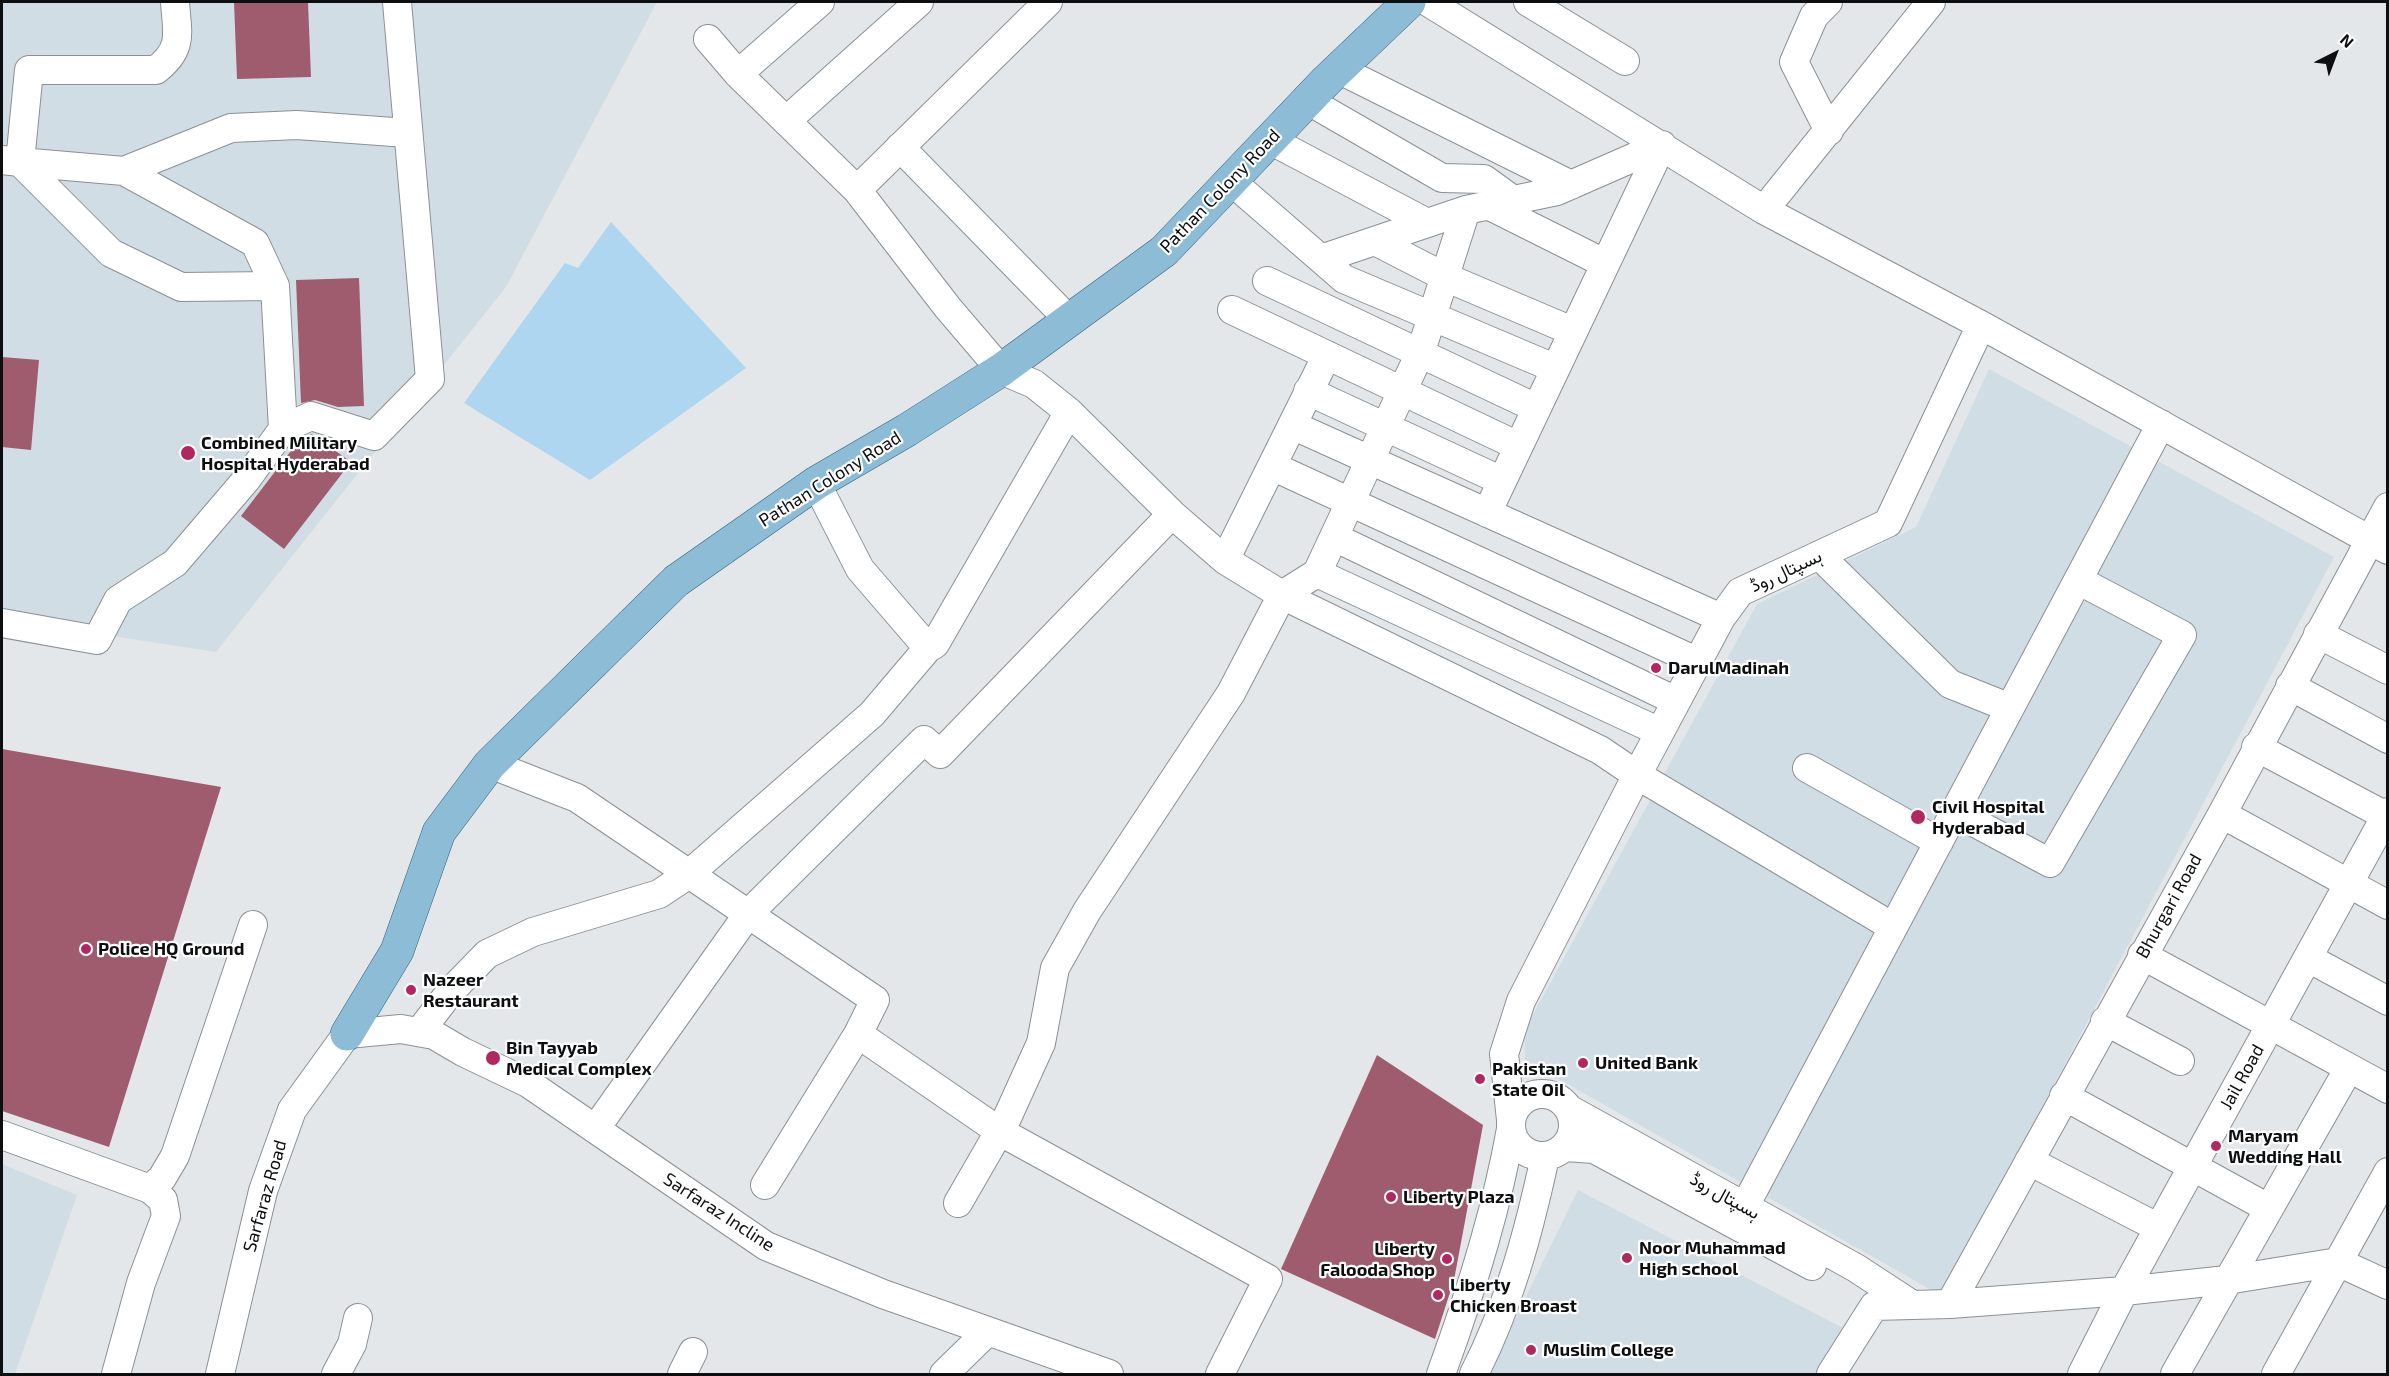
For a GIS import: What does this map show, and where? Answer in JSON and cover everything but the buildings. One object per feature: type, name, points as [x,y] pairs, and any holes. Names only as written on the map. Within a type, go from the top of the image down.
[{"type":"main road","name":"Pathan Colony Road","points":[[347,1034],[397,951],[439,832],[490,764],[676,581],[816,483],[908,430],[1001,370],[1164,251],[1307,100],[1409,2]]},
{"type":"street","points":[[11,161],[28,70],[156,70],[171,58],[176,46],[175,2]]},
{"type":"street","points":[[2,623],[97,640],[118,600],[175,563],[246,480],[283,429],[311,416],[374,436],[430,379],[397,2]]},
{"type":"street","points":[[738,74],[820,2]]},
{"type":"street","points":[[786,121],[919,2]]},
{"type":"street","points":[[857,190],[1048,2]]},
{"type":"street","points":[[1428,2],[1764,210],[1981,325],[2378,545]]},
{"type":"street","points":[[1528,2],[1625,61]]},
{"type":"street","points":[[1828,2],[1814,16],[1794,62],[1829,131]]},
{"type":"street","points":[[1764,210],[1931,2]]},
{"type":"street","points":[[708,39],[738,74],[857,190],[948,308],[1001,370],[1034,384],[1069,412],[1172,514],[1225,560],[1282,595],[1600,750],[1637,775],[1893,927]]},
{"type":"street","points":[[1338,69],[1571,186]]},
{"type":"street","points":[[958,1203],[999,1131],[1041,1043],[1055,968],[1087,911],[1231,693],[1282,595],[1317,573],[1420,354],[1445,277],[1489,205],[1484,179],[1442,178],[1307,100]]},
{"type":"street","points":[[124,171],[231,128],[297,125],[407,133]]},
{"type":"street","points":[[1270,140],[1427,224]]},
{"type":"street","points":[[1321,259],[1489,205],[1571,186],[1662,145]]},
{"type":"street","points":[[1487,513],[1662,145]]},
{"type":"street","points":[[900,147],[1069,320]]},
{"type":"street","points":[[11,161],[124,171],[255,243],[275,286],[283,429]]},
{"type":"street","points":[[11,161],[111,253],[182,287],[275,286]]},
{"type":"street","points":[[1231,181],[1344,279],[1554,368]]},
{"type":"street","points":[[1489,205],[1604,263]]},
{"type":"street","points":[[1375,241],[1445,277],[1572,331]]},
{"type":"street","points":[[1267,281],[1536,408]]},
{"type":"street","points":[[1232,310],[1518,447]]},
{"type":"street","name":"ہسپتال روڈ","points":[[1511,1124],[1504,1054],[1521,1001],[1721,618],[1740,592],[1888,523],[1981,325]]},
{"type":"street","points":[[1225,560],[1327,355]]},
{"type":"street","points":[[1308,391],[1502,481]]},
{"type":"street","points":[[420,1031],[458,983],[487,954],[533,932],[659,894],[689,874],[872,714],[928,648],[935,644],[1069,412]]},
{"type":"street","points":[[1746,1206],[2161,424]]},
{"type":"street","points":[[1292,425],[1721,618]]},
{"type":"street","points":[[1272,466],[1698,662]]},
{"type":"street","points":[[816,483],[860,569],[928,648]]},
{"type":"street","name":"Bhurgari Road","points":[[1950,1304],[2105,1021],[2222,814],[2318,634],[2378,545],[2388,507]]},
{"type":"street","points":[[596,1128],[748,914],[924,740],[940,754],[1172,514]]},
{"type":"street","points":[[1334,537],[1676,701]]},
{"type":"street","points":[[1819,555],[1950,684],[2010,708]]},
{"type":"street","points":[[1317,573],[1660,732]]},
{"type":"street","points":[[1955,812],[2050,863],[2182,635],[2078,580]]},
{"type":"street","points":[[2318,634],[2388,670]]},
{"type":"street","points":[[2290,686],[2388,740]]},
{"type":"street","points":[[2256,747],[2387,815]]},
{"type":"street","points":[[490,764],[576,798],[875,1000],[858,1034],[765,1185]]},
{"type":"street","points":[[1807,768],[1939,842]]},
{"type":"street","points":[[2222,814],[2388,905]]},
{"type":"street","name":"Jail Road","points":[[2082,1374],[2124,1291],[2387,815]]},
{"type":"street","points":[[150,1189],[162,1178],[175,1156],[253,925]]},
{"type":"street","points":[[2142,955],[2388,1089]]},
{"type":"street","points":[[2308,958],[2388,1001]]},
{"type":"street","points":[[2105,1021],[2180,1061]]},
{"type":"street","name":"Sarfaraz Incline","points":[[347,1034],[401,1029],[434,1035],[463,1052],[528,1083],[766,1246],[883,1294],[987,1333],[1109,1374]]},
{"type":"street","name":"ہسپتال روڈ","points":[[1510,1032],[1509,1053],[1514,1065],[1541,1094]]},
{"type":"street","name":"Sarfaraz Road","points":[[229,1371],[263,1191],[292,1110],[347,1034]]},
{"type":"street","points":[[858,1034],[999,1131],[1269,1279],[1220,1374]]},
{"type":"street","points":[[2175,1374],[2349,1068]]},
{"type":"street","points":[[1441,1374],[1464,1310],[1504,1166],[1511,1124],[1518,1104],[1533,1095],[1541,1094],[1557,1098],[1569,1109],[1574,1128],[1555,1152],[1492,1340],[1474,1374]]},
{"type":"street","points":[[2064,1096],[2268,1208]]},
{"type":"street","name":"ہسپتال روڈ","points":[[1569,1109],[1856,1268],[1911,1304]]},
{"type":"street","points":[[1511,1124],[1514,1139],[1526,1153],[1555,1152]]},
{"type":"street","points":[[2,1135],[150,1189],[163,1200],[166,1216],[141,1283],[116,1374]]},
{"type":"street","name":"ہسپتال روڈ","points":[[1555,1152],[1590,1147],[1599,1151],[1848,1285],[1874,1306]]},
{"type":"street","points":[[2029,1161],[2159,1228]]},
{"type":"street","points":[[2276,1374],[2388,1172]]},
{"type":"street","points":[[1831,1374],[1874,1306],[1950,1304],[2124,1291],[2227,1280],[2338,1262],[2388,1285]]},
{"type":"street","points":[[336,1374],[352,1344],[358,1318]]},
{"type":"street","points":[[944,1374],[987,1333]]},
{"type":"shaded area","name":"Combined Military Hospital Hyderabad","points":[[2,2],[657,2],[506,287],[216,652],[2,619]]},
{"type":"shaded area","points":[[611,222],[746,368],[590,480],[464,403],[565,263],[578,268]]},
{"type":"shaded area","name":"Civil Hospital Hyderabad","points":[[1989,369],[2334,557],[1942,1296],[1525,1060],[1524,1031],[1757,604],[1916,527]]},
{"type":"shaded area","points":[[2,1164],[77,1195],[15,1374],[2,1374]]},
{"type":"shaded area","name":"Noor Muhammad High school","points":[[1578,1190],[1843,1328],[1816,1374],[1488,1374]]},
{"type":"place","name":"Combined Military Hospital Hyderabad","points":[[188,453]]},
{"type":"place","name":"DarulMadinah","points":[[1656,668]]},
{"type":"place","name":"Civil Hospital Hyderabad","points":[[1918,817]]},
{"type":"place","name":"Police HQ Ground","points":[[86,949]]},
{"type":"place","name":"Nazeer Restaurant","points":[[411,990]]},
{"type":"place","name":"Bin Tayyab Medical Complex","points":[[493,1058]]},
{"type":"place","name":"United Bank","points":[[1583,1063]]},
{"type":"place","name":"Pakistan State Oil","points":[[1480,1079]]},
{"type":"place","name":"Maryam Wedding Hall","points":[[2216,1146]]},
{"type":"place","name":"Liberty Plaza","points":[[1391,1197]]},
{"type":"place","name":"Noor Muhammad High school","points":[[1627,1258]]},
{"type":"place","name":"Liberty Falooda Shop","points":[[1447,1259]]},
{"type":"place","name":"Liberty Chicken Broast","points":[[1438,1295]]},
{"type":"place","name":"Muslim College","points":[[1531,1350]]}]
